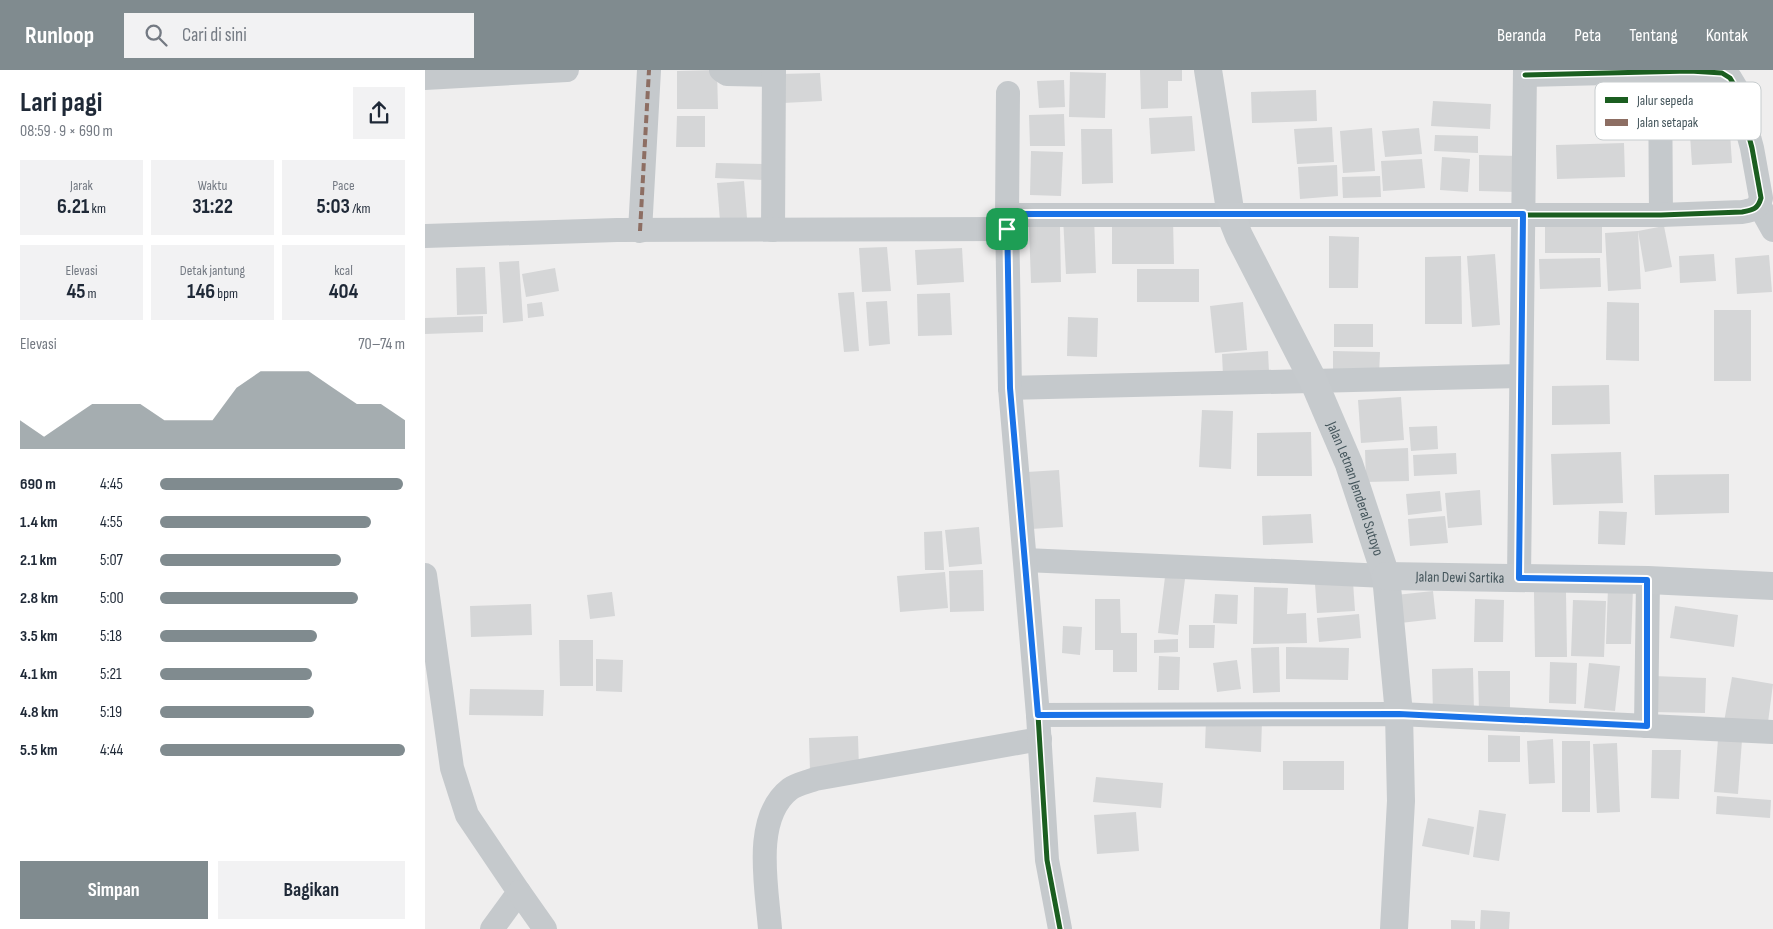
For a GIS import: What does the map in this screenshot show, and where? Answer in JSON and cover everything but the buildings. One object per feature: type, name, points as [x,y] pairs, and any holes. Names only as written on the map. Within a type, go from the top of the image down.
[{"type":"street","points":[[425,78],[567,70]]},
{"type":"street","points":[[640,231],[649,70]]},
{"type":"street","points":[[721,70],[727,74],[774,72],[773,230]]},
{"type":"street","name":"Jalan Letnan Jenderal Sutoyo","points":[[1208,70],[1231,216],[1239,236],[1313,380],[1349,464],[1387,576],[1399,714],[1401,801],[1394,929]]},
{"type":"street","points":[[1519,578],[1525,72],[1660,71],[1722,73],[1732,82]]},
{"type":"street","points":[[1008,93],[1007,222],[1010,388],[1040,739],[1047,860],[1060,929]]},
{"type":"street","points":[[1660,140],[1661,215]]},
{"type":"street","points":[[425,236],[773,230],[1231,216],[1661,215],[1742,212],[1753,210],[1759,205],[1761,198],[1750,140]]},
{"type":"street","points":[[1759,205],[1773,230]]},
{"type":"street","points":[[1010,388],[1520,376]]},
{"type":"street","points":[[1025,560],[1387,576]]},
{"type":"street","points":[[425,576],[451,768],[467,815],[545,929]]},
{"type":"street","name":"Jalan Dewi Sartika","points":[[1387,576],[1647,580],[1773,586]]},
{"type":"street","points":[[1647,580],[1647,726]]},
{"type":"street","points":[[1038,715],[1399,714],[1773,732]]},
{"type":"street","points":[[770,929],[764,837],[774,808],[790,789],[815,779],[1040,739]]},
{"type":"street","points":[[492,929],[519,892]]},
{"type":"marked path","points":[[640,231],[649,70]]},
{"type":"cycle path","points":[[1525,75],[1690,71],[1722,73],[1732,82]]},
{"type":"cycle path","points":[[1060,929],[1047,860],[1038,715],[1010,388],[1007,215],[1661,215],[1742,212],[1757,207],[1761,198],[1750,140]]},
{"type":"route","points":[[1007,214],[1231,216],[1523,214],[1519,578],[1647,580],[1647,726],[1399,714],[1038,715],[1010,388],[1007,229],[1007,214]]}]
